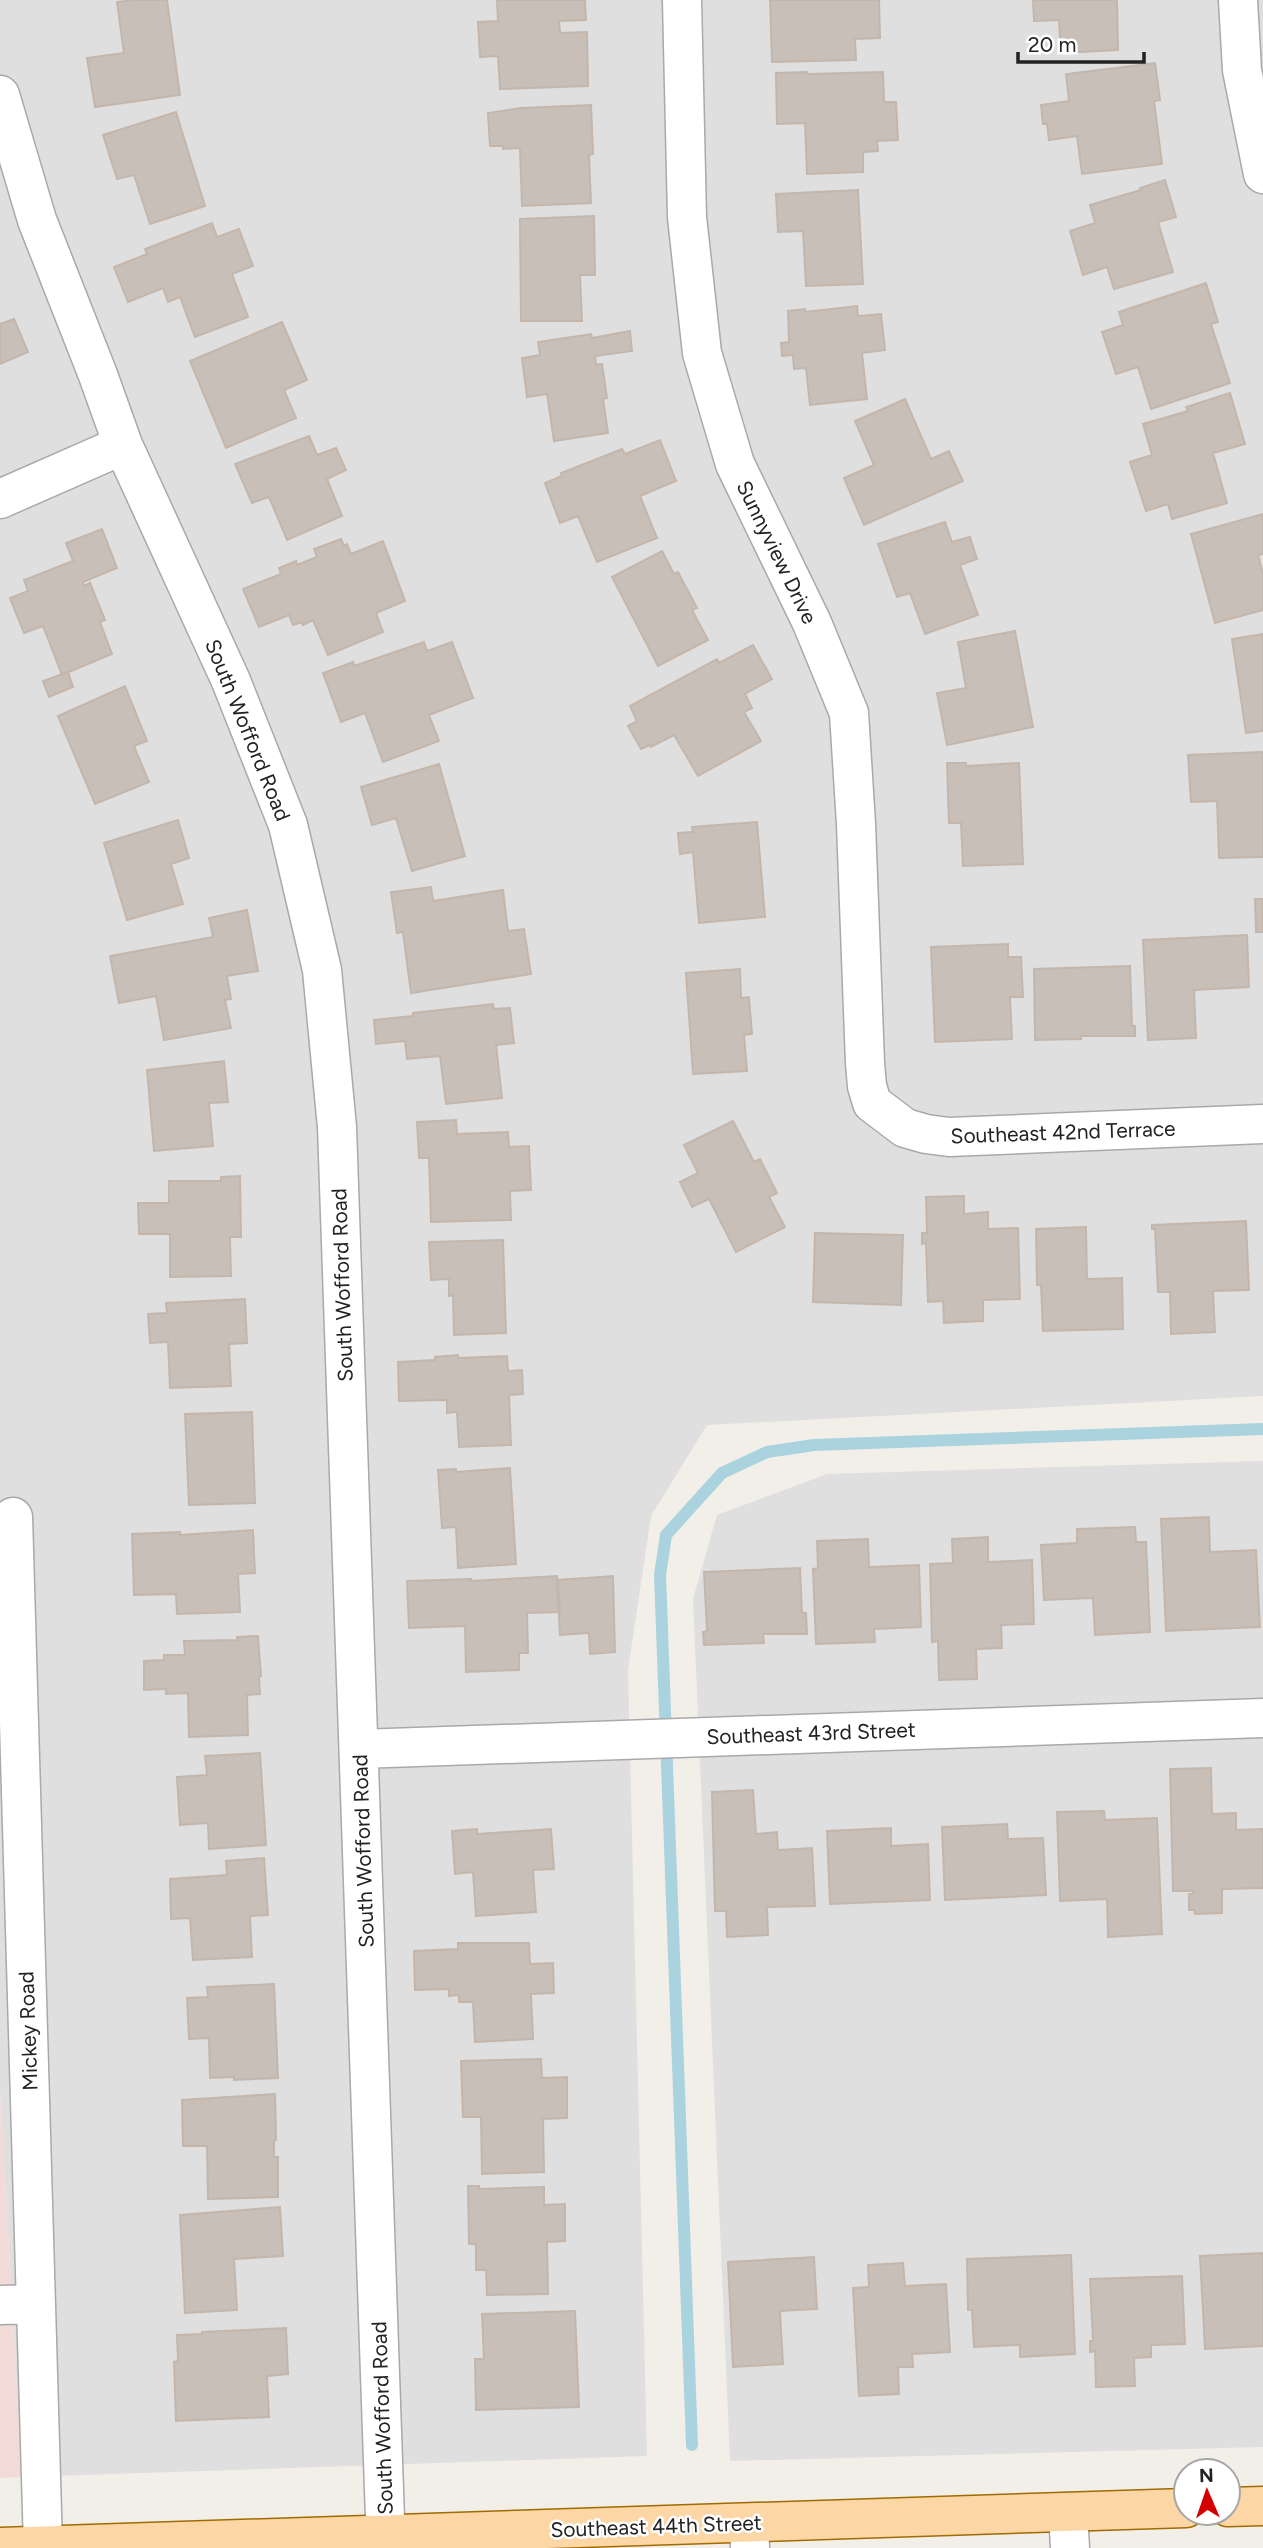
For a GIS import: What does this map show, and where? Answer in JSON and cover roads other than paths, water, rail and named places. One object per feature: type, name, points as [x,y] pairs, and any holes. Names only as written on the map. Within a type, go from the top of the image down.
[{"type":"main road","points":[[1242,2507],[1263,2506]]},
{"type":"main road","name":"Southeast 44th Street","points":[[0,2547],[1069,2530],[1172,2511]]},
{"type":"street","name":"Sunnyview Drive","points":[[681,0],[687,217],[702,353],[735,464],[813,623],[849,713],[865,1063],[872,1102]]},
{"type":"street","points":[[1238,0],[1242,70],[1263,174]]},
{"type":"street","name":"South Wofford Road","points":[[0,95],[37,220],[99,375],[123,445],[231,681],[288,825],[322,970],[337,1128],[386,2541]]},
{"type":"street","points":[[0,499],[123,445]]},
{"type":"street","name":"Southeast 42nd Terrace","points":[[872,1102],[905,1128],[949,1137],[1263,1124]]},
{"type":"street","name":"Mickey Road","points":[[13,1517],[9,1689],[18,2305],[43,2546]]},
{"type":"street","name":"Southeast 43rd Street","points":[[359,1749],[1263,1718]]},
{"type":"waterway","points":[[692,2445],[660,1575],[666,1535],[722,1473],[767,1452],[814,1445],[1263,1429]]}]
